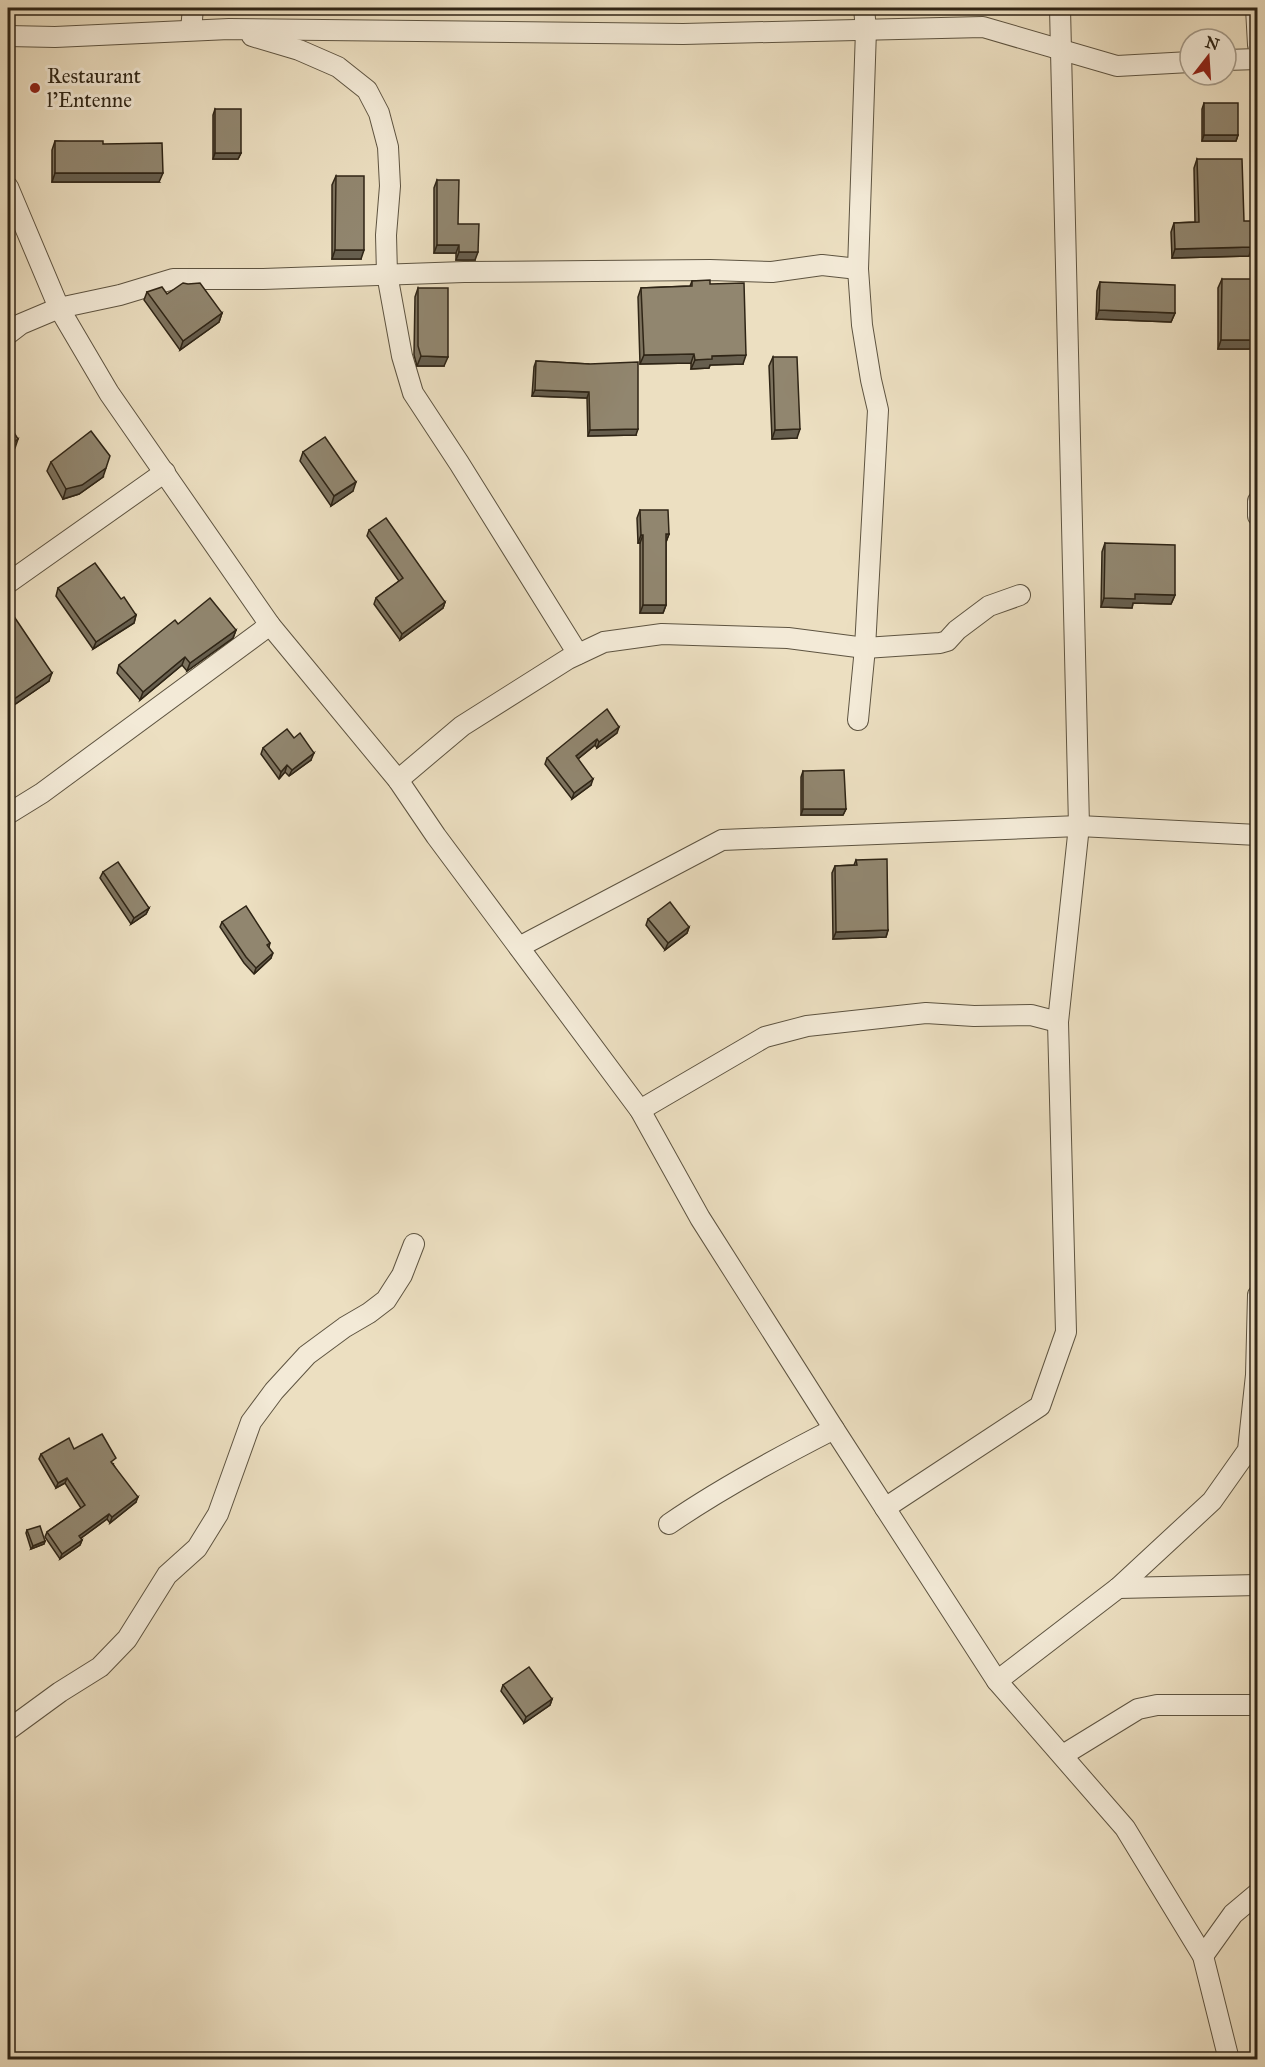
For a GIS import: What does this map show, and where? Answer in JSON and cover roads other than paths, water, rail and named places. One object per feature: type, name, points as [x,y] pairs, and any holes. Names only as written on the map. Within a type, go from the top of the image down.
[{"type":"street","points":[[191,30],[193,8]]},
{"type":"street","points":[[858,720],[865,648],[878,410],[862,325],[858,269],[866,30],[864,8]]},
{"type":"street","points":[[885,1508],[1040,1406],[1066,1332],[1058,1022],[1079,826],[1060,8]]},
{"type":"street","points":[[1256,8],[1257,45]]},
{"type":"street","points":[[8,36],[55,38],[230,29],[683,34],[983,27],[1117,66],[1178,63]]},
{"type":"street","points":[[230,29],[299,50],[338,67],[367,90],[379,113],[388,147],[390,186],[386,234],[387,274],[402,356],[413,393],[579,654]]},
{"type":"street","points":[[1238,60],[1257,59]]},
{"type":"street","points":[[8,188],[59,308],[109,393],[270,625],[398,780],[436,836],[640,1110],[700,1218],[997,1681],[1125,1828],[1203,1956],[1229,2060]]},
{"type":"street","points":[[8,334],[21,324],[59,308],[120,295],[173,279],[710,270],[772,272],[822,265],[858,269]]},
{"type":"street","points":[[8,583],[165,472]]},
{"type":"street","points":[[1257,501],[1257,516]]},
{"type":"street","points":[[398,780],[462,726],[579,654],[604,642],[662,634],[788,638],[865,648],[940,643],[947,641],[957,630],[989,606],[1020,595]]},
{"type":"street","points":[[8,814],[42,793],[270,625]]},
{"type":"street","points":[[519,947],[722,840],[1079,826],[1257,836]]},
{"type":"street","points":[[640,1110],[765,1037],[807,1026],[926,1012],[974,1016],[1031,1016],[1058,1022]]},
{"type":"street","points":[[8,1730],[60,1692],[100,1667],[127,1639],[167,1575],[197,1548],[218,1514],[251,1422],[274,1391],[307,1355],[386,1300],[402,1275],[414,1244]]},
{"type":"street","points":[[997,1681],[1118,1588],[1212,1501],[1248,1450],[1255,1408],[1257,1295]]},
{"type":"street","points":[[669,1524],[703,1501],[777,1458],[834,1430]]},
{"type":"street","points":[[1118,1588],[1257,1585]]},
{"type":"street","points":[[1063,1755],[1138,1709],[1157,1705],[1257,1705]]},
{"type":"street","points":[[1203,1956],[1233,1914],[1257,1893]]},
{"type":"place","name":"Restaurant l'Entenne","points":[[35,88]]}]
